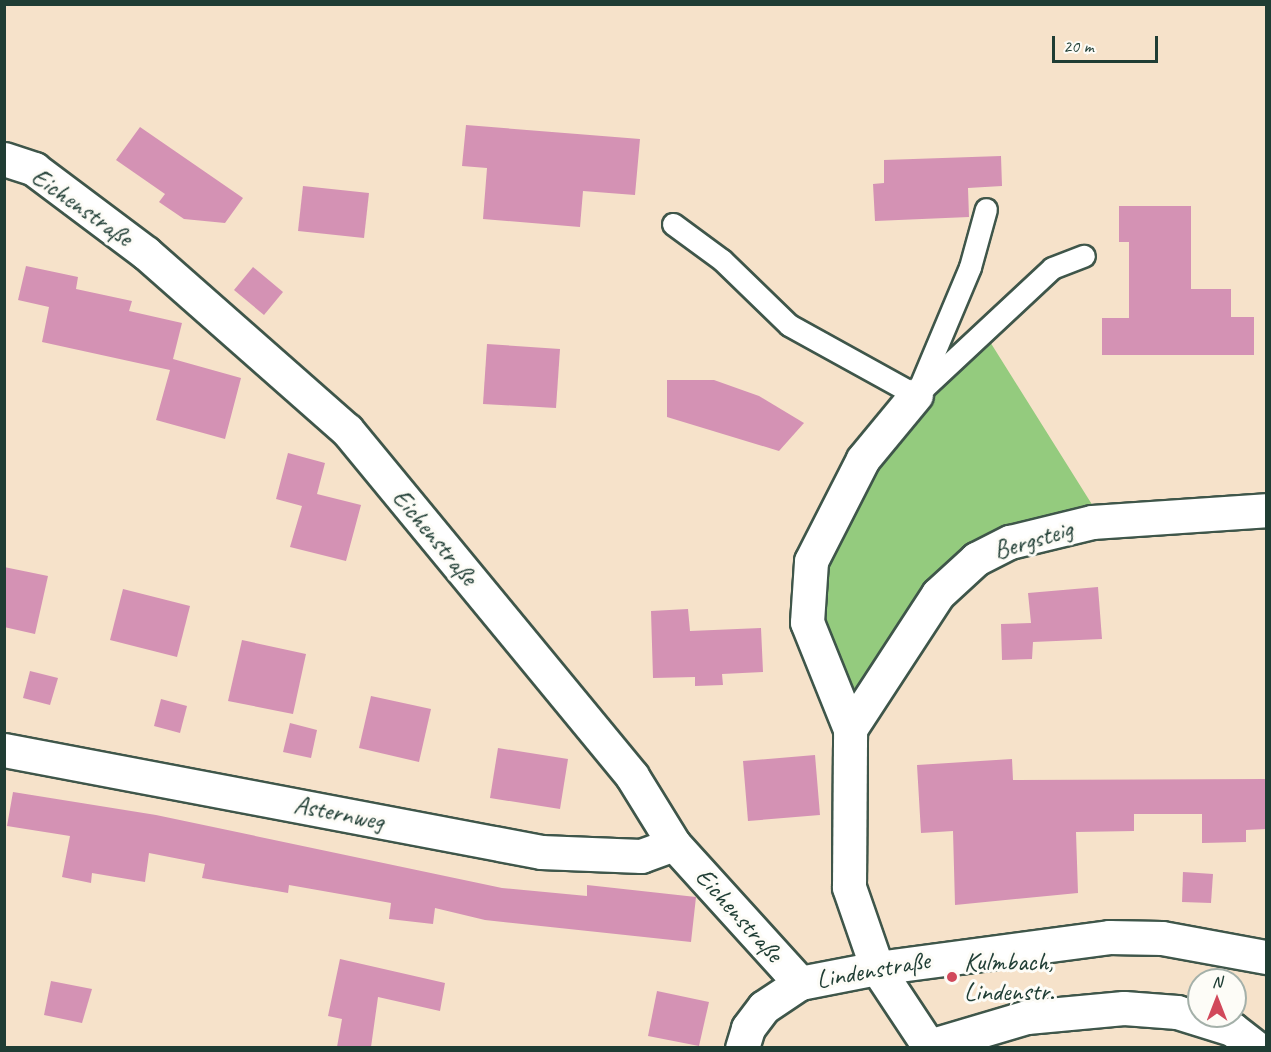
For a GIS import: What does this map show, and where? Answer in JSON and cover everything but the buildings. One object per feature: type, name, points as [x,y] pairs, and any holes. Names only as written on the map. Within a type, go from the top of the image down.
[{"type":"street","name":"Eichenstraße","points":[[4,159],[34,169],[146,253],[347,430],[632,776],[674,844],[800,983]]},
{"type":"street","points":[[916,395],[863,459],[811,561],[807,622],[850,729],[849,887],[877,968],[930,1047],[1027,1017],[1124,1008],[1177,1012],[1232,1029],[1256,1047]]},
{"type":"street","name":"Bergsteig","points":[[850,729],[938,594],[976,559],[1010,542],[1092,522],[1266,510]]},
{"type":"street","name":"Asternweg","points":[[4,750],[541,852],[641,856],[674,844]]},
{"type":"street","name":"Lindenstraße","points":[[800,983],[877,968],[1109,937],[1162,938],[1266,957]]},
{"type":"street","points":[[742,1047],[748,1028],[764,1007],[800,983]]},
{"type":"lane","points":[[916,395],[970,267],[986,209]]},
{"type":"lane","points":[[673,224],[722,260],[789,325],[916,395]]},
{"type":"lane","points":[[916,395],[1052,268],[1084,256]]},
{"type":"green space","points":[[982,329],[1103,522],[976,559],[850,729],[807,622],[830,514]]},
{"type":"place","name":"Kulmbach, Lindenstr.","points":[[952,977]]}]
